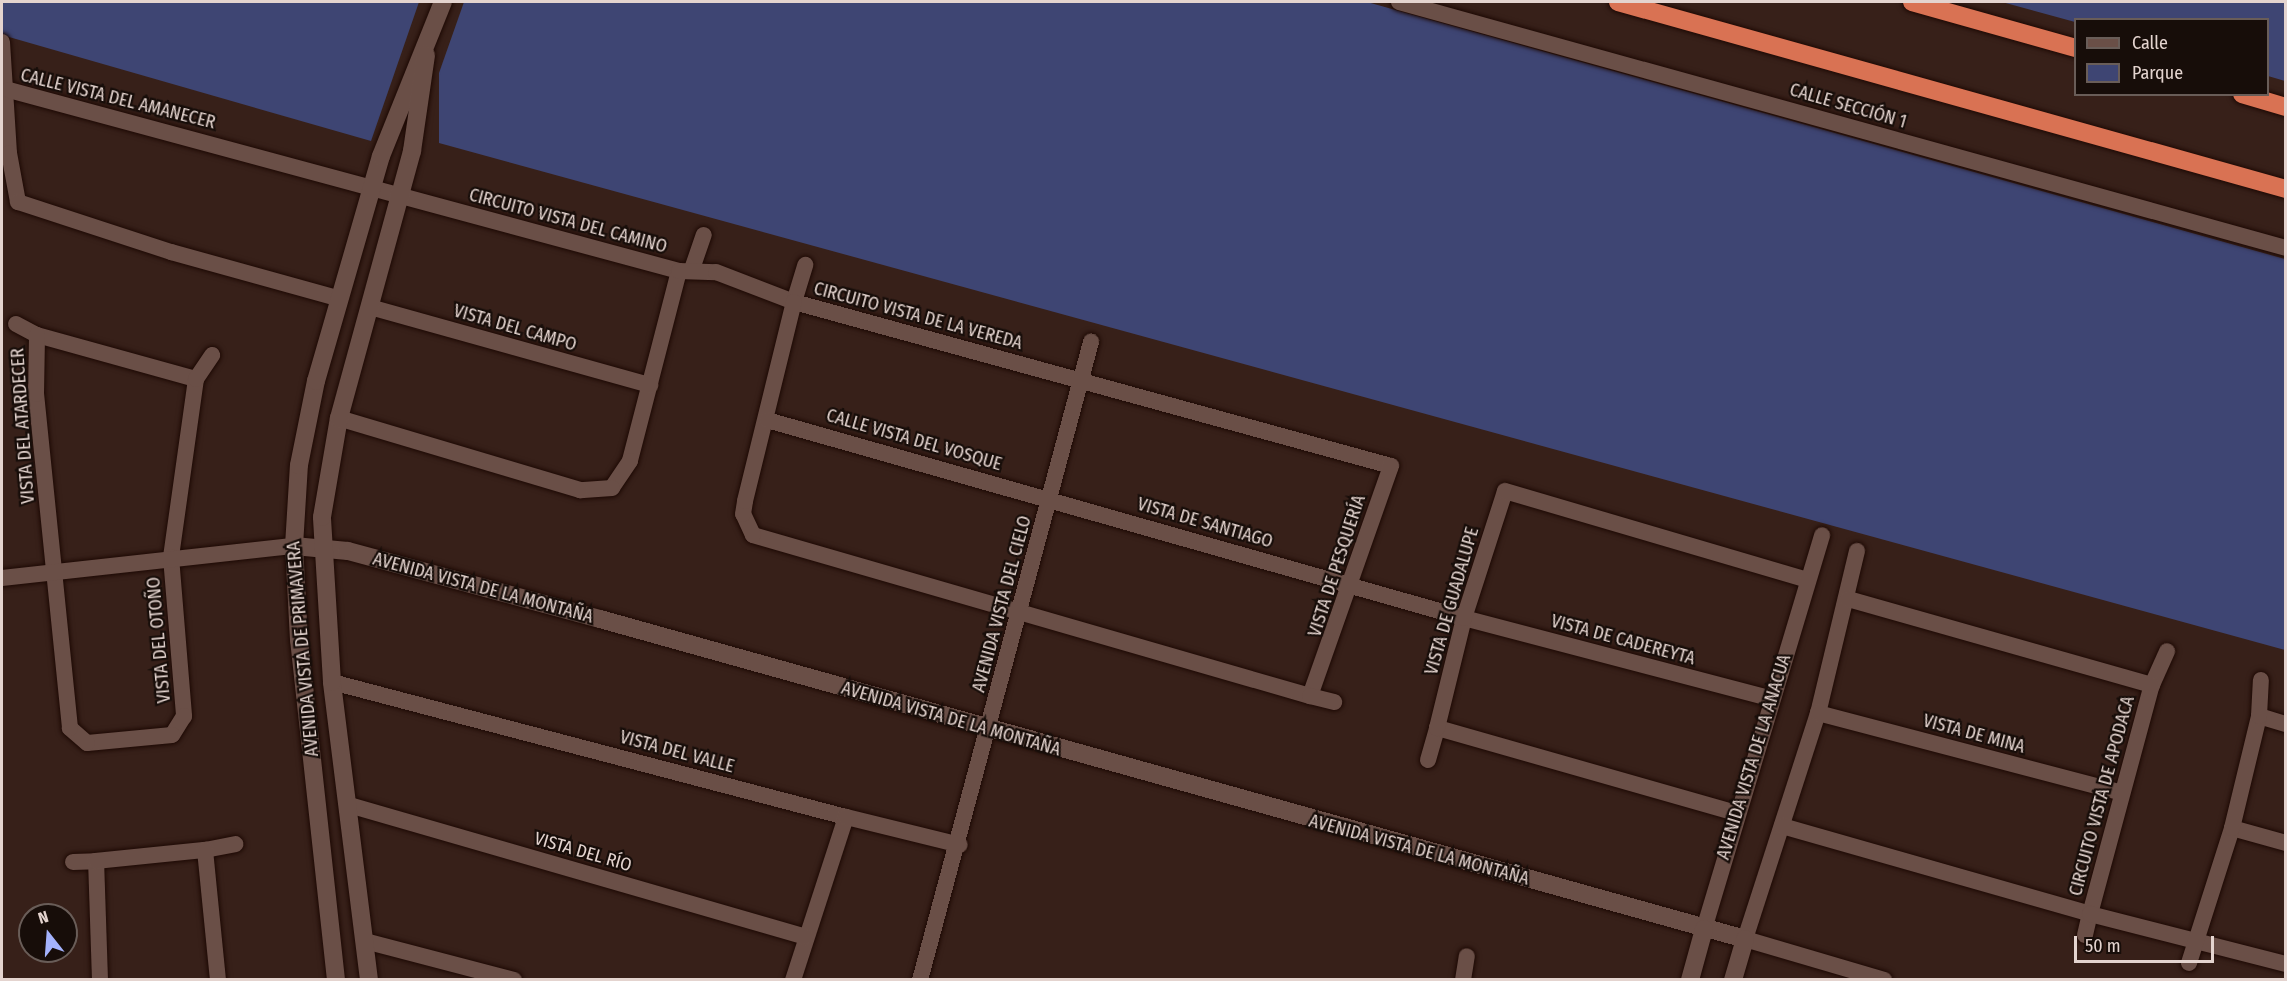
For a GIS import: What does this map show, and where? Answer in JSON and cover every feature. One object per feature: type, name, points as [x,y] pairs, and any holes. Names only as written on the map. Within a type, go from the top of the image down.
[{"type":"highway","points":[[1618,2],[2286,189]]},
{"type":"highway","points":[[1912,2],[2074,47]]},
{"type":"highway","points":[[2249,96],[2286,107]]},
{"type":"main road","name":"AVENIDA VISTA DE PRIMAVERA","points":[[336,980],[294,546],[305,433],[371,189],[399,103],[426,51],[443,2]]},
{"type":"main road","name":"AVENIDA VISTA DE PRIMAVERA","points":[[369,980],[332,682],[321,546],[339,418],[400,197],[426,51]]},
{"type":"main road","name":"AVENIDA VISTA DE LA MONTAÑA","points":[[294,546],[321,546],[731,655],[988,731],[1744,939]]},
{"type":"main road","name":"AVENIDA VISTA DE LA ANACUA","points":[[1690,980],[1704,929]]},
{"type":"main road","points":[[1733,980],[1744,939]]},
{"type":"street","name":"CALLE SECCIÓN 1","points":[[1399,2],[2286,248]]},
{"type":"street","points":[[2,42],[9,90]]},
{"type":"street","name":"CALLE VISTA DEL AMANECER","points":[[340,299],[28,208],[18,202],[12,176],[9,90],[400,197]]},
{"type":"street","name":"CIRCUITO VISTA DEL CAMINO","points":[[339,418],[595,493],[612,488],[625,472],[686,270],[400,197]]},
{"type":"street","points":[[704,235],[686,270],[735,277],[794,302],[805,265]]},
{"type":"street","name":"CIRCUITO VISTA DE LA VEREDA","points":[[1021,612],[753,535],[744,508],[794,302],[1082,381]]},
{"type":"street","name":"VISTA DEL CAMPO","points":[[370,307],[650,386]]},
{"type":"street","points":[[16,324],[37,334]]},
{"type":"street","name":"VISTA DEL ATARDECER","points":[[54,571],[36,394],[37,334],[196,379]]},
{"type":"street","name":"AVENIDA VISTA DEL CIELO","points":[[920,980],[960,845],[1091,342]]},
{"type":"street","points":[[171,557],[196,379],[212,354]]},
{"type":"street","name":"VISTA DE PESQUERÍA","points":[[1082,381],[1391,466],[1310,696]]},
{"type":"street","name":"CALLE VISTA DEL VOSQUE","points":[[767,420],[1050,498]]},
{"type":"street","name":"VISTA DE GUADALUPE","points":[[1428,760],[1464,618],[1505,491],[1807,580]]},
{"type":"street","name":"VISTA DE SANTIAGO","points":[[1050,498],[1464,618]]},
{"type":"street","name":"AVENIDA VISTA DE LA ANACUA","points":[[1704,929],[1736,813],[1822,535]]},
{"type":"street","name":"AVENIDA VISTA DE LA MONTAÑA","points":[[5,577],[171,557],[294,546]]},
{"type":"street","points":[[1744,939],[1818,713],[1848,599],[1857,551]]},
{"type":"street","name":"VISTA DEL OTOÑO","points":[[54,571],[74,736],[87,743],[152,738],[179,731],[184,716],[171,557]]},
{"type":"street","name":"CIRCUITO VISTA DE APODACA","points":[[1782,826],[2090,914],[2120,792],[2152,685],[1848,599]]},
{"type":"street","points":[[1021,612],[1334,702]]},
{"type":"street","name":"VISTA DE CADEREYTA","points":[[1464,618],[1772,699]]},
{"type":"street","points":[[2152,685],[2167,651]]},
{"type":"street","points":[[2189,963],[2232,828],[2259,716],[2261,680]]},
{"type":"street","name":"VISTA DEL VALLE","points":[[332,682],[960,845]]},
{"type":"street","name":"VISTA DE MINA","points":[[1818,713],[2120,792]]},
{"type":"street","points":[[2259,716],[2286,724]]},
{"type":"street","points":[[1437,728],[1736,813]]},
{"type":"street","name":"VISTA DEL RÍO","points":[[349,805],[805,937]]},
{"type":"street","points":[[793,980],[805,937],[846,817]]},
{"type":"street","points":[[2232,828],[2286,843]]},
{"type":"street","points":[[73,862],[205,850],[235,844]]},
{"type":"street","points":[[205,850],[218,980]]},
{"type":"street","points":[[96,861],[100,980]]},
{"type":"street","points":[[2085,935],[2090,914],[2198,939],[2286,964]]},
{"type":"street","name":"AVENIDA VISTA DE LA MONTAÑA","points":[[1744,939],[1884,980]]},
{"type":"street","points":[[365,941],[514,980]]},
{"type":"street","points":[[1463,980],[1467,956]]},
{"type":"green space","points":[[2,2],[419,2],[371,141],[2,35]]},
{"type":"green space","points":[[464,2],[1367,2],[2285,259],[2285,650],[439,143],[439,73]]},
{"type":"green space","points":[[2002,2],[2285,2],[2285,81],[2269,76],[2269,18],[2074,18],[2074,22]]}]
